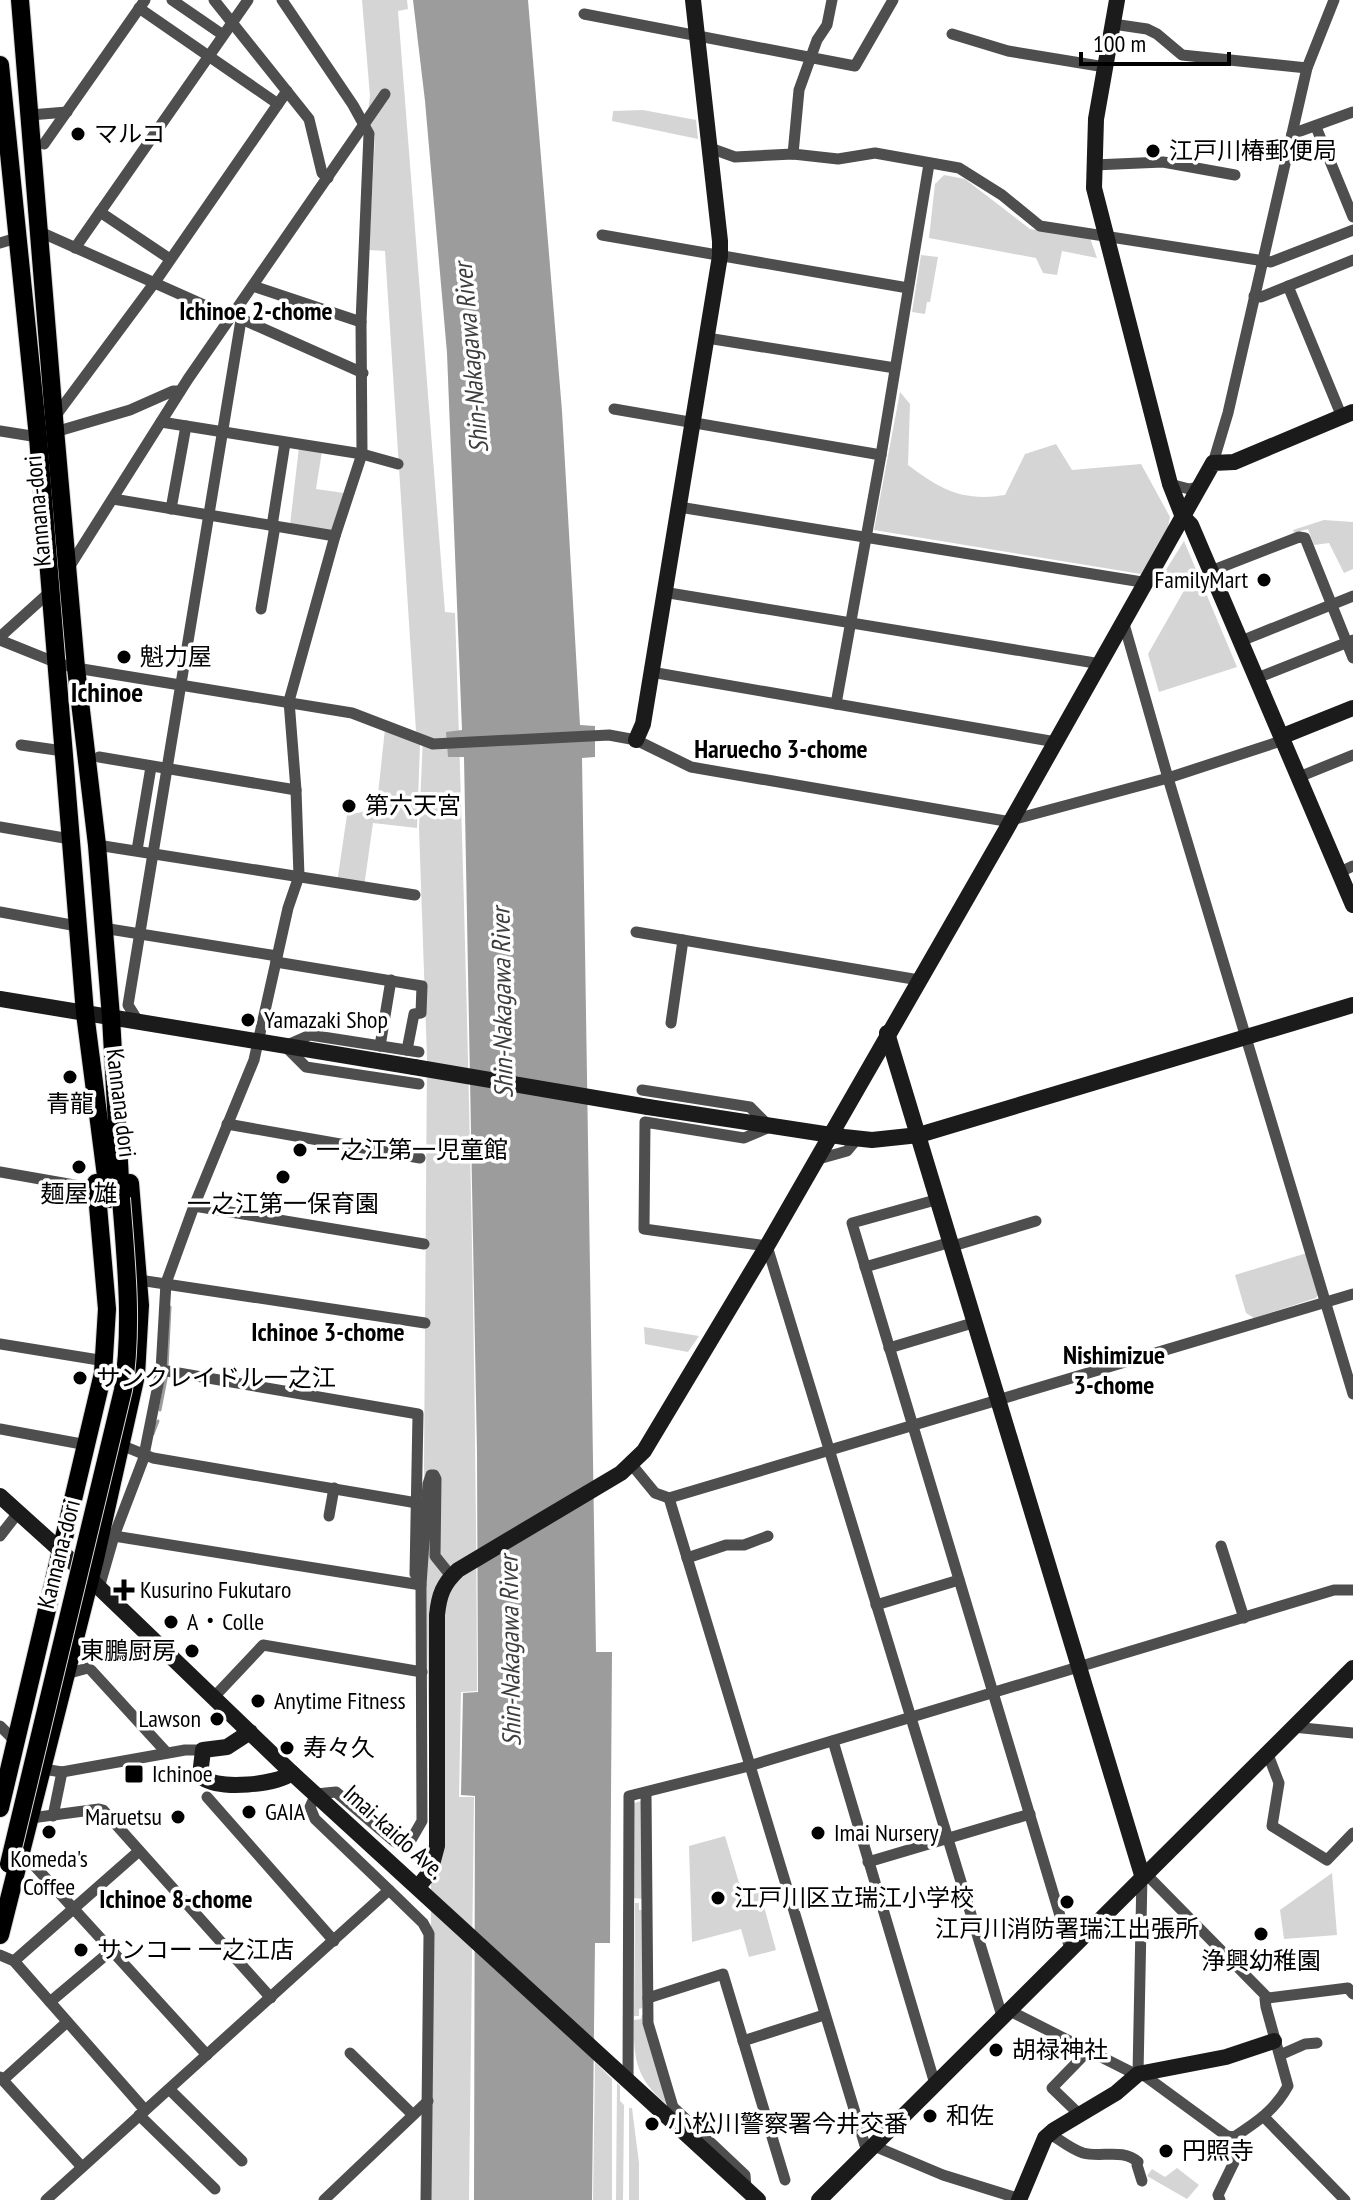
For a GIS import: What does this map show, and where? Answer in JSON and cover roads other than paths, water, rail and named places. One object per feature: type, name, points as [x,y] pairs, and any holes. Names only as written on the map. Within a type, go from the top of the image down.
[{"type":"main road","name":"Kannana-dori","points":[[20,0],[49,429],[51,591],[85,1013]]},
{"type":"main road","name":"Kannana-dori","points":[[0,65],[4,140],[49,429],[67,569],[97,845],[111,1017]]},
{"type":"main road","name":"Kannana dori","points":[[85,1013],[109,1196]]},
{"type":"main road","points":[[0,1808],[105,1361],[111,1017]]},
{"type":"main road","points":[[0,1935],[10,1858],[52,1770],[66,1674],[94,1584],[139,1353],[139,1280],[111,1017]]},
{"type":"main road","name":"Kannana-dori","points":[[0,1917],[10,1858],[123,1390],[129,1345],[129,1301],[109,1196]]},
{"type":"street","points":[[172,0],[223,35]]},
{"type":"street","points":[[214,0],[309,119],[322,173],[328,178]]},
{"type":"street","points":[[75,248],[248,0]]},
{"type":"street","points":[[94,1584],[143,1460],[161,1370],[166,1283],[259,1042],[276,959],[299,876],[289,701],[335,536],[362,454],[361,322],[369,134],[282,0]]},
{"type":"street","points":[[636,740],[643,724],[720,256],[693,0]]},
{"type":"street","points":[[793,154],[799,90],[817,40],[827,25],[832,0]]},
{"type":"street","points":[[584,14],[855,66],[893,0]]},
{"type":"street","points":[[1117,0],[1095,129],[1094,188],[1170,484],[1183,517],[1191,525],[1299,777],[1346,869],[1353,905]]},
{"type":"street","points":[[418,1887],[430,1872],[437,1846],[439,1595],[454,1573],[627,1469],[652,1439],[767,1246],[1148,583],[1213,463],[1228,413],[1307,68],[1334,0]]},
{"type":"street","points":[[44,144],[142,4],[208,56],[278,104]]},
{"type":"street","points":[[1113,24],[1147,29],[1182,55],[1307,68]]},
{"type":"street","points":[[952,34],[1008,51],[1105,67]]},
{"type":"street","points":[[49,429],[287,91]]},
{"type":"street","points":[[385,94],[235,317],[180,391],[67,569],[51,591],[0,638],[76,668],[352,713],[433,744],[609,735],[636,740],[691,767],[1011,821],[1168,778],[1284,738],[1353,708]]},
{"type":"street","points":[[30,115],[67,112]]},
{"type":"street","points":[[1292,134],[1353,112]]},
{"type":"street","points":[[1316,127],[1353,217]]},
{"type":"street","points":[[710,148],[730,157],[793,154],[838,159],[875,153],[959,168],[1002,195],[1040,226],[1271,262],[1353,230]]},
{"type":"street","points":[[1094,165],[1163,162],[1235,175]]},
{"type":"street","points":[[836,704],[929,164]]},
{"type":"street","points":[[100,212],[170,259]]},
{"type":"street","points":[[38,231],[363,373]]},
{"type":"street","points":[[602,235],[908,288]]},
{"type":"street","points":[[0,243],[20,237]]},
{"type":"street","points":[[1254,296],[1261,297],[1353,260]]},
{"type":"street","points":[[253,286],[361,322]]},
{"type":"street","points":[[1213,463],[1234,462],[1347,414],[1288,286]]},
{"type":"street","points":[[138,1021],[128,1005],[222,432],[235,317]]},
{"type":"street","points":[[707,338],[895,368]]},
{"type":"street","points":[[0,431],[49,429],[130,410],[173,391],[180,391]]},
{"type":"street","points":[[614,409],[881,455]]},
{"type":"street","points":[[161,422],[362,454],[398,464]]},
{"type":"street","points":[[171,509],[186,426]]},
{"type":"street","points":[[261,609],[285,443]]},
{"type":"street","points":[[1170,484],[1189,489],[1200,487]]},
{"type":"street","points":[[113,499],[335,536]]},
{"type":"street","points":[[679,507],[1148,583]]},
{"type":"street","points":[[1211,571],[1299,537],[1305,538],[1331,605],[1350,641],[1353,658]]},
{"type":"street","points":[[663,592],[1101,664]]},
{"type":"street","points":[[1241,641],[1353,596]]},
{"type":"street","points":[[1124,624],[1353,1394]]},
{"type":"street","points":[[1257,678],[1350,641]]},
{"type":"street","points":[[651,672],[1056,742]]},
{"type":"street","points":[[21,745],[63,751]]},
{"type":"street","points":[[1299,777],[1353,755]]},
{"type":"street","points":[[99,757],[296,790]]},
{"type":"street","points":[[137,850],[151,767]]},
{"type":"street","points":[[0,827],[70,839]]},
{"type":"street","points":[[97,845],[415,895]]},
{"type":"street","points":[[0,912],[77,926]]},
{"type":"street","points":[[103,928],[422,986],[421,1013],[414,1014],[414,1057]]},
{"type":"street","points":[[636,932],[919,980]]},
{"type":"street","points":[[671,1023],[683,940]]},
{"type":"street","points":[[380,1046],[391,980]]},
{"type":"street","points":[[0,999],[285,1046],[414,1057]]},
{"type":"street","points":[[285,1046],[310,1035],[380,1046],[646,1114],[872,1140],[919,1135],[1353,1005]]},
{"type":"street","points":[[887,1033],[1144,1874],[1139,2074]]},
{"type":"street","points":[[285,1046],[306,1067],[419,1084]]},
{"type":"street","points":[[642,1090],[750,1107],[770,1127]]},
{"type":"street","points":[[646,1114],[644,1229],[767,1246]]},
{"type":"street","points":[[227,1124],[420,1158]]},
{"type":"street","points":[[815,1160],[847,1151],[857,1139]]},
{"type":"street","points":[[0,1172],[109,1196]]},
{"type":"street","points":[[939,1199],[852,1223],[1070,1949]]},
{"type":"street","points":[[194,1206],[424,1244]]},
{"type":"street","points":[[865,1267],[1036,1221]]},
{"type":"street","points":[[767,1246],[910,1717],[1005,2013],[1139,2074],[1227,2136],[1234,2137],[1279,2103],[1288,2086],[1265,1999],[1268,1998]]},
{"type":"street","points":[[139,1280],[425,1323]]},
{"type":"street","points":[[627,1469],[655,1493],[669,1498],[1353,1294]]},
{"type":"street","points":[[889,1348],[976,1322]]},
{"type":"street","points":[[0,1344],[105,1361]]},
{"type":"street","points":[[161,1370],[418,1414],[415,1576],[421,1585]]},
{"type":"street","points":[[0,1429],[87,1445]]},
{"type":"street","points":[[121,1445],[153,1458],[417,1503]]},
{"type":"street","points":[[426,2200],[429,1934],[423,1923],[310,1813],[310,1807],[316,1794],[336,1792],[395,1842],[411,1840],[422,1821],[421,1585],[431,1475],[436,1479],[435,1556],[454,1573]]},
{"type":"street","points":[[329,1516],[334,1488]]},
{"type":"street","name":"Imai-kaido Ave.","points":[[0,1496],[292,1773],[752,2195]]},
{"type":"street","points":[[669,1498],[824,2015],[870,2149]]},
{"type":"street","points":[[0,1536],[18,1513]]},
{"type":"street","points":[[114,1536],[421,1585]]},
{"type":"street","points":[[687,1558],[768,1536]]},
{"type":"street","points":[[1221,1546],[1244,1618]]},
{"type":"street","points":[[876,1605],[959,1580]]},
{"type":"street","points":[[622,2075],[629,1796],[749,1766],[1334,1590],[1353,1590]]},
{"type":"street","points":[[214,1697],[263,1645],[422,1672]]},
{"type":"street","points":[[66,1674],[88,1668],[91,1670],[167,1753]]},
{"type":"street","points":[[819,2200],[1353,1668]]},
{"type":"street","points":[[0,1726],[16,1742]]},
{"type":"street","points":[[1293,1727],[1353,1733]]},
{"type":"street","points":[[53,1816],[52,1770],[227,1747],[250,1732]]},
{"type":"street","points":[[833,1741],[935,2084]]},
{"type":"street","points":[[203,1750],[201,1773],[206,1781],[271,1782],[292,1773]]},
{"type":"street","points":[[1267,1752],[1279,1783],[1272,1826],[1327,1860],[1353,1833]]},
{"type":"street","points":[[646,1794],[648,2023],[673,2107],[745,2175],[752,2195]]},
{"type":"street","points":[[207,1797],[334,1941]]},
{"type":"street","points":[[31,1818],[103,1810],[271,1998]]},
{"type":"street","points":[[868,1862],[1030,1814]]},
{"type":"street","points":[[14,1961],[139,1851]]},
{"type":"street","points":[[10,1858],[31,1862],[207,2055]]},
{"type":"street","points":[[1144,1874],[1268,1998]]},
{"type":"street","points":[[46,2200],[389,1890]]},
{"type":"street","points":[[50,2002],[113,1949]]},
{"type":"street","points":[[0,1955],[14,1961],[142,2112],[215,2189]]},
{"type":"street","points":[[648,1998],[723,1974],[785,2180]]},
{"type":"street","points":[[1268,1998],[1348,1988],[1353,1994]]},
{"type":"street","points":[[743,2041],[824,2015]]},
{"type":"street","points":[[67,2022],[1,2078],[82,2167]]},
{"type":"street","points":[[870,2149],[1021,2199],[1049,2133],[1116,2093],[1139,2074],[1317,2043]]},
{"type":"street","points":[[1052,2088],[1088,2051]]},
{"type":"street","points":[[350,2053],[412,2114]]},
{"type":"street","points":[[1042,2077],[1079,2114]]},
{"type":"street","points":[[169,2089],[242,2161]]},
{"type":"street","points":[[324,2200],[428,2101]]},
{"type":"street","points":[[1264,2117],[1345,2200]]},
{"type":"street","points":[[1049,2133],[1086,2154],[1115,2153],[1133,2157],[1138,2162],[1142,2181]]},
{"type":"street","points":[[1220,2200],[1218,2195],[1238,2154],[1234,2137]]},
{"type":"water","name":"Shin-Nakagawa River","points":[[413,0],[528,0],[562,411],[580,725],[595,726],[595,757],[582,758],[596,1652],[612,1652],[610,1943],[595,1943],[592,2200],[474,2200],[475,1796],[461,1795],[463,1693],[478,1692],[477,1453],[464,757],[448,757],[446,732],[462,730],[447,353]]},
{"type":"waterway","points":[[167,1368],[170,1307]]},
{"type":"waterway","points":[[160,1410],[167,1374]]},
{"type":"waterway","points":[[153,1434],[158,1421]]},
{"type":"place","name":"マルコ","points":[[78,134]]},
{"type":"place","name":"江戸川椿郵便局","points":[[1153,151]]},
{"type":"place","name":"FamilyMart","points":[[1264,580]]},
{"type":"place","name":"魁力屋","points":[[124,657]]},
{"type":"place","name":"第六天宮","points":[[349,806]]},
{"type":"place","name":"Yamazaki Shop","points":[[248,1020]]},
{"type":"place","name":"青龍","points":[[70,1077]]},
{"type":"place","name":"一之江第一児童館","points":[[300,1150]]},
{"type":"place","name":"麺屋 雄","points":[[79,1167]]},
{"type":"place","name":"一之江第一保育園","points":[[283,1177]]},
{"type":"place","name":"サンクレイドル一之江","points":[[80,1378]]},
{"type":"place","name":"Kusurino Fukutaro","points":[[124,1590]]},
{"type":"place","name":"A・Colle","points":[[171,1622]]},
{"type":"place","name":"東鵬厨房","points":[[192,1651]]},
{"type":"place","name":"Anytime Fitness","points":[[258,1701]]},
{"type":"place","name":"Lawson","points":[[217,1719]]},
{"type":"place","name":"寿々久","points":[[287,1748]]},
{"type":"place","name":"Ichinoe","points":[[134,1774]]},
{"type":"place","name":"GAIA","points":[[249,1812]]},
{"type":"place","name":"Maruetsu","points":[[178,1817]]},
{"type":"place","name":"Komeda's Coffee","points":[[49,1832]]},
{"type":"place","name":"Imai Nursery","points":[[818,1833]]},
{"type":"place","name":"江戸川区立瑞江小学校","points":[[718,1898]]},
{"type":"place","name":"江戸川消防署瑞江出張所","points":[[1067,1902]]},
{"type":"place","name":"浄興幼稚園","points":[[1261,1934]]},
{"type":"place","name":"サンコー 一之江店","points":[[81,1950]]},
{"type":"place","name":"胡禄神社","points":[[996,2050]]},
{"type":"place","name":"和佐","points":[[930,2116]]},
{"type":"place","name":"小松川警察署今井交番","points":[[652,2124]]},
{"type":"place","name":"円照寺","points":[[1166,2151]]},
{"type":"district","name":"Ichinoe 2-chome","points":[[256,311]]},
{"type":"district","name":"Ichinoe","points":[[107,692]]},
{"type":"district","name":"Haruecho 3-chome","points":[[781,749]]},
{"type":"district","name":"Ichinoe 3-chome","points":[[328,1332]]},
{"type":"district","name":"Nishimizue 3-chome","points":[[1114,1370]]},
{"type":"district","name":"Ichinoe 8-chome","points":[[176,1899]]}]
